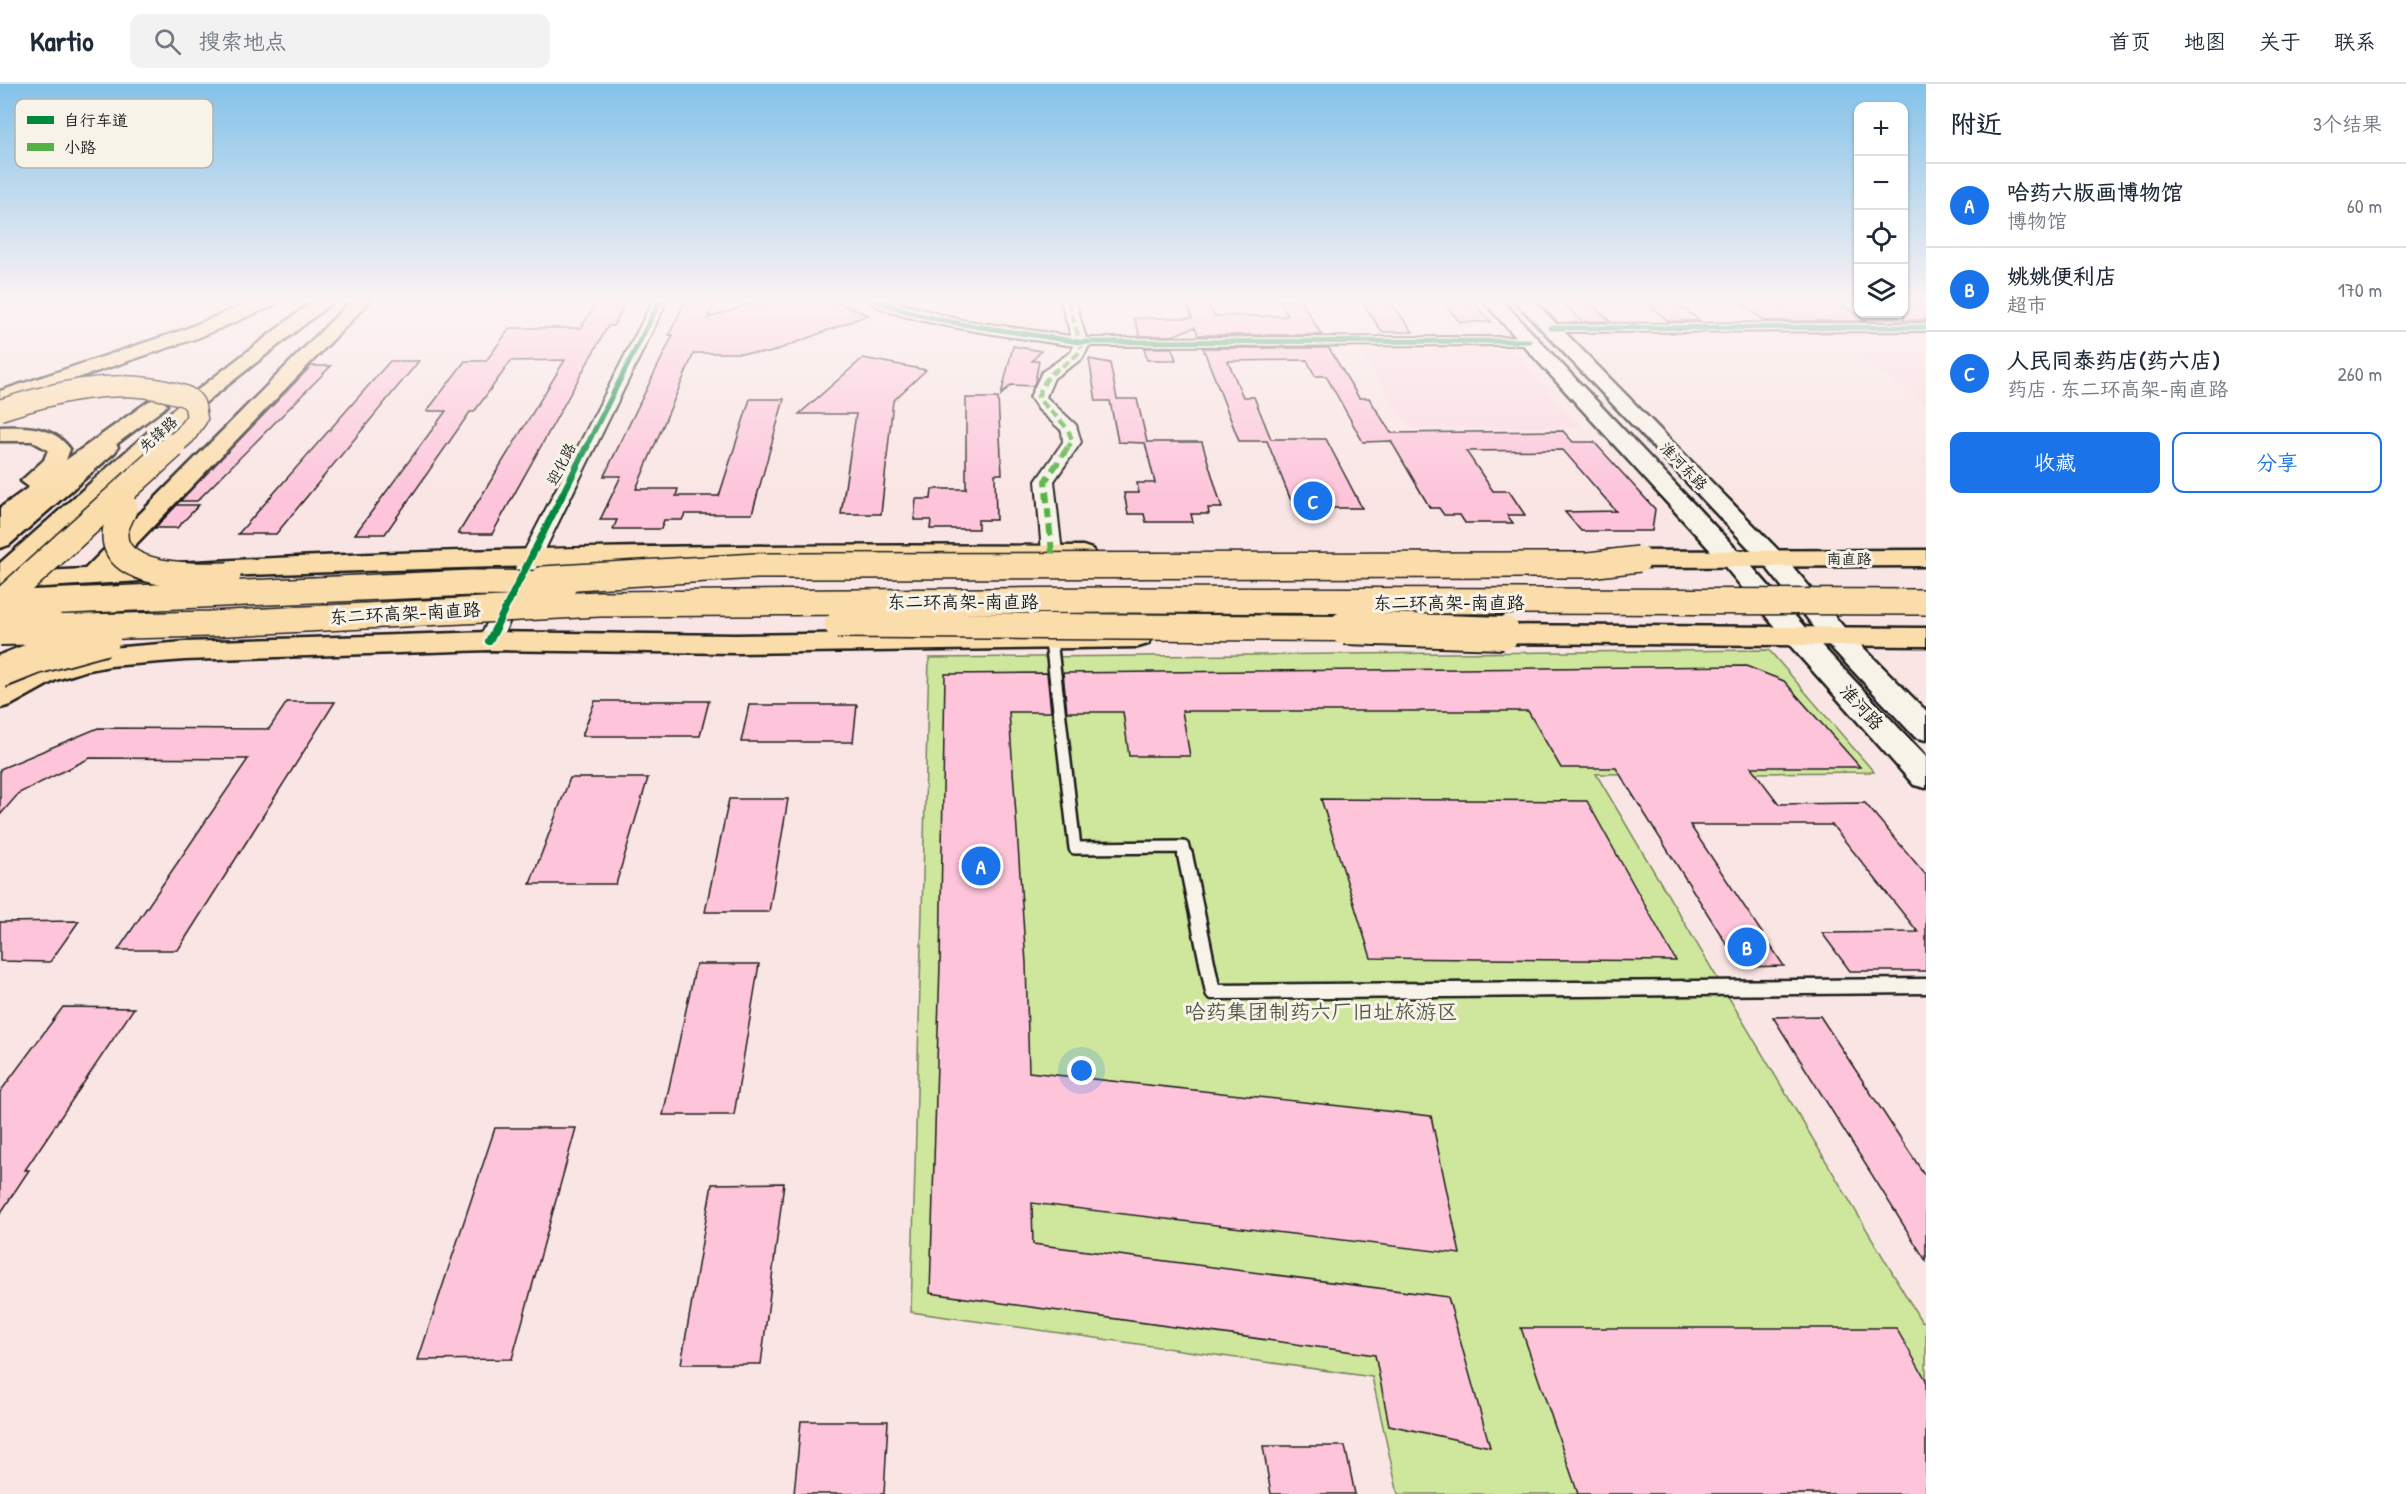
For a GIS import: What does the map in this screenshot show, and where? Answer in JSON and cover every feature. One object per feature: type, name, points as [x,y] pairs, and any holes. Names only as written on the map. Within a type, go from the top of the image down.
[{"type":"main road","points":[[0,390],[73,367]]},
{"type":"main road","points":[[0,398],[95,367]]},
{"type":"main road","name":"先锋路","points":[[60,482],[208,367]]},
{"type":"main road","name":"先锋路","points":[[0,579],[189,406],[240,367]]},
{"type":"main road","points":[[0,640],[125,507],[219,421],[269,367]]},
{"type":"main road","points":[[0,698],[24,662],[30,646],[88,579],[296,367]]},
{"type":"main road","name":"淮河东路","points":[[1553,367],[1731,558],[1798,637]]},
{"type":"main road","name":"淮河东路","points":[[1587,367],[1772,558],[1837,637]]},
{"type":"main road","points":[[0,410],[65,392],[100,387],[145,387],[185,396],[194,404],[196,418],[185,435],[0,604]]},
{"type":"main road","points":[[0,434],[36,435],[55,442],[59,449],[54,463],[47,470],[0,505]]},
{"type":"main road","points":[[0,520],[60,482]]},
{"type":"main road","points":[[0,540],[60,482]]},
{"type":"main road","points":[[125,507],[115,534],[119,553],[134,563],[178,574],[254,570],[399,569],[530,559],[739,552],[1639,559]]},
{"type":"main road","points":[[150,515],[136,542],[143,552],[178,564],[254,570]]},
{"type":"main road","name":"南直路","points":[[1639,559],[1926,558]]},
{"type":"main road","points":[[469,596],[756,566],[1589,565],[1639,559]]},
{"type":"main road","points":[[0,579],[88,579],[254,570]]},
{"type":"main road","name":"东二环高架-南直路","points":[[0,604],[226,596],[469,596],[1926,581]]},
{"type":"main road","points":[[469,596],[738,624],[1378,627],[1504,633]]},
{"type":"main road","name":"东二环高架-南直路","points":[[0,629],[210,624],[469,596],[599,604],[1114,600],[1926,602]]},
{"type":"main road","points":[[0,672],[35,658],[98,640],[210,624]]},
{"type":"main road","points":[[24,662],[185,651],[489,641],[736,644],[1504,633],[1926,637]]},
{"type":"main road","name":"淮河路","points":[[1798,637],[1926,777]]},
{"type":"main road","name":"淮河路","points":[[1837,637],[1926,730]]},
{"type":"street","name":"迎化路","points":[[489,641],[627,367]]},
{"type":"street","points":[[1052,553],[1046,481],[1072,442],[1070,429],[1045,407],[1038,397],[1048,374],[1060,367]]},
{"type":"lane","points":[[1051,640],[1075,848],[1184,847],[1214,992],[1926,986]]},
{"type":"shaded area","points":[[1370,367],[1527,367],[1582,427],[1410,428]]},
{"type":"shaded area","points":[[1873,367],[1926,367],[1926,405]]},
{"type":"green space","name":"哈药集团制药六厂旧址旅游区","points":[[1769,650],[1874,772],[1596,774],[1921,1321],[1926,1322],[1926,1494],[1398,1494],[1372,1377],[911,1312],[929,658]]},
{"type":"building","points":[[310,367],[330,367],[197,501],[180,501]]},
{"type":"building","points":[[385,367],[414,367],[276,534],[238,534]]},
{"type":"building","points":[[461,367],[507,367],[474,412],[470,412],[385,534],[355,534],[446,411],[427,411]]},
{"type":"building","points":[[561,367],[585,367],[492,534],[458,534]]},
{"type":"building","points":[[657,367],[688,367],[636,489],[678,489],[676,496],[719,496],[750,399],[784,399],[752,514],[685,514],[682,520],[664,520],[661,529],[613,529],[617,520],[600,520],[621,476],[604,476]]},
{"type":"building","points":[[853,367],[909,367],[926,370],[893,401],[881,514],[841,514],[856,414],[799,414]]},
{"type":"building","points":[[1008,367],[1038,367],[1033,386],[1011,385],[1001,395]]},
{"type":"building","points":[[1090,367],[1111,367],[1117,399],[1137,399],[1147,442],[1202,442],[1222,508],[1208,508],[1209,514],[1191,514],[1193,522],[1146,522],[1144,514],[1128,514],[1124,493],[1139,493],[1137,483],[1155,483],[1145,443],[1118,442],[1110,401],[1096,401]]},
{"type":"building","points":[[1210,367],[1230,367],[1243,397],[1254,397],[1271,439],[1326,439],[1362,508],[1294,508],[1267,441],[1239,441]]},
{"type":"building","points":[[1310,367],[1340,367],[1359,398],[1369,398],[1391,433],[1563,431],[1573,442],[1594,442],[1655,509],[1652,531],[1581,531],[1565,512],[1616,511],[1563,450],[1466,451],[1493,491],[1509,491],[1525,515],[1507,515],[1513,523],[1465,523],[1460,515],[1444,515],[1439,508],[1430,508],[1391,441],[1363,442],[1326,376],[1315,376]]},
{"type":"building","points":[[966,398],[998,398],[1002,474],[995,474],[996,520],[978,520],[978,529],[930,529],[931,520],[914,520],[916,499],[931,499],[932,489],[966,489]]},
{"type":"building","points":[[177,505],[199,505],[177,528],[155,528]]},
{"type":"building","points":[[1746,666],[1784,681],[1860,767],[1751,767],[1779,804],[1865,803],[1926,875],[1926,971],[1850,971],[1822,933],[1918,932],[1832,825],[1690,825],[1784,966],[1741,967],[1616,768],[1561,768],[1528,711],[1182,711],[1190,756],[1129,756],[1123,712],[1067,712],[1063,673]]},
{"type":"building","points":[[1047,673],[1051,712],[1009,712],[1026,963],[1029,1072],[1431,1116],[1460,1254],[1032,1203],[1033,1244],[1448,1297],[1490,1447],[1389,1425],[1375,1355],[930,1293],[940,964],[945,674]]},
{"type":"building","points":[[595,701],[709,701],[700,736],[582,736]]},
{"type":"building","points":[[287,702],[335,702],[178,950],[118,950],[248,759],[90,758],[19,793],[0,815],[0,769],[98,728],[269,729]]},
{"type":"building","points":[[749,705],[857,705],[853,742],[741,742]]},
{"type":"building","points":[[570,778],[648,778],[616,884],[530,884]]},
{"type":"building","points":[[729,799],[788,799],[769,912],[705,912]]},
{"type":"building","points":[[1321,799],[1587,801],[1676,961],[1371,958]]},
{"type":"building","points":[[79,921],[50,962],[0,961],[0,922]]},
{"type":"building","points":[[696,964],[759,964],[734,1115],[663,1115]]},
{"type":"building","points":[[63,1007],[134,1008],[25,1170],[29,1170],[0,1214],[0,1092]]},
{"type":"building","points":[[1820,1016],[1926,1177],[1926,1261],[1773,1017]]},
{"type":"building","points":[[495,1128],[576,1128],[512,1359],[418,1360]]},
{"type":"building","points":[[784,1183],[761,1364],[681,1364],[712,1184]]},
{"type":"building","points":[[1521,1328],[1896,1328],[1926,1380],[1926,1494],[1578,1494]]},
{"type":"building","points":[[801,1421],[888,1421],[884,1494],[794,1494]]},
{"type":"building","points":[[1263,1446],[1345,1446],[1355,1494],[1271,1494]]},
{"type":"marked path","points":[[1052,553],[1045,481],[1072,442],[1070,429],[1045,407],[1038,397],[1048,375],[1058,367]]},
{"type":"cycle path","points":[[489,641],[627,367]]},
{"type":"place","name":"人民同泰药店(药六店)","points":[[1313,501]]},
{"type":"place","name":"哈药六版画博物馆","points":[[981,866]]},
{"type":"place","name":"姚姚便利店","points":[[1747,947]]}]
